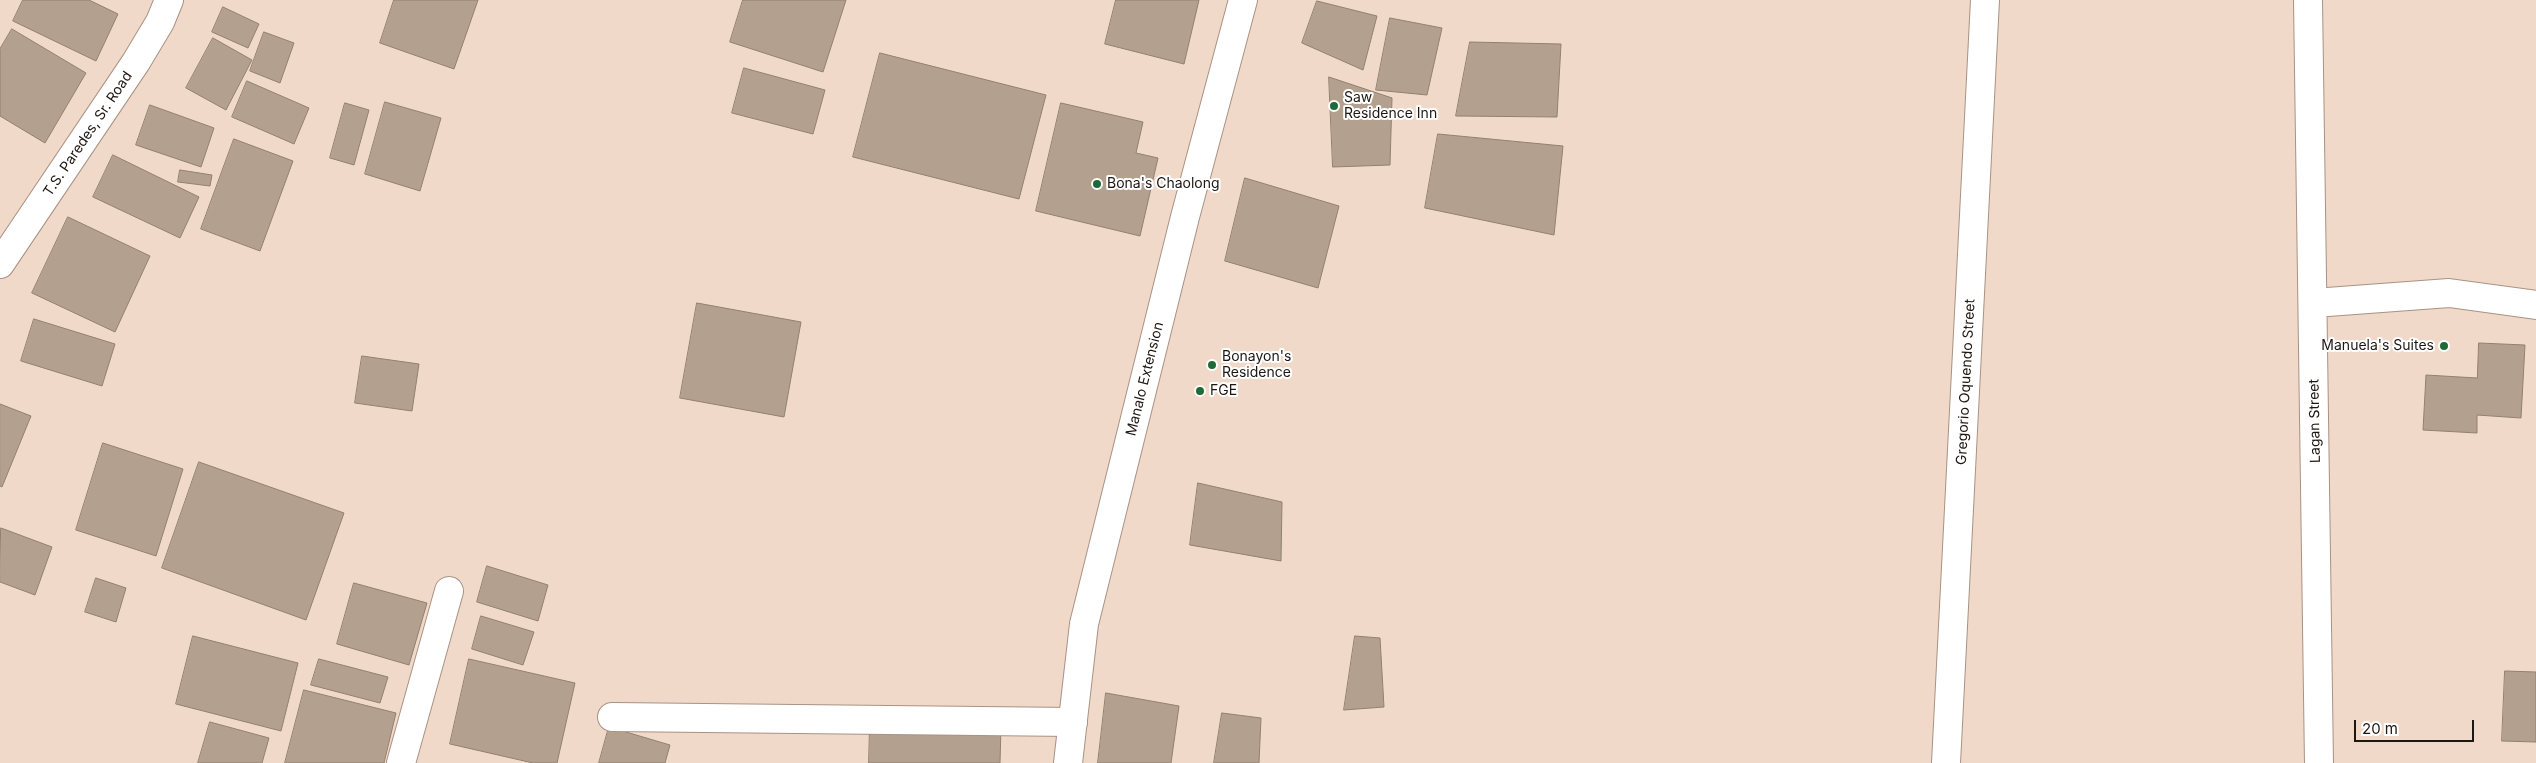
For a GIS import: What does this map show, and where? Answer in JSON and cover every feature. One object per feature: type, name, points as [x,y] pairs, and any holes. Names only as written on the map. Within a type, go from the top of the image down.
[{"type":"street","name":"T.S. Paredes, Sr. Road","points":[[0,264],[136,62],[160,22],[169,0]]},
{"type":"street","name":"Manalo Extension","points":[[1068,763],[1084,624],[1185,217],[1243,0]]},
{"type":"street","name":"Gregorio Oquendo Street","points":[[1946,763],[1985,0]]},
{"type":"street","name":"Lagan Street","points":[[2308,0],[2314,303],[2318,763]]},
{"type":"street","points":[[2314,303],[2449,293],[2536,305]]},
{"type":"street","points":[[401,763],[449,591]]},
{"type":"street","points":[[612,717],[1073,722]]},
{"type":"building","points":[[23,0],[89,0],[118,14],[96,61],[13,21]]},
{"type":"building","points":[[394,0],[478,0],[454,69],[380,43]]},
{"type":"building","points":[[743,0],[846,0],[823,72],[730,42]]},
{"type":"building","points":[[1116,0],[1199,0],[1184,64],[1105,44]]},
{"type":"building","points":[[1317,1],[1377,16],[1363,70],[1302,43]]},
{"type":"building","points":[[223,7],[259,24],[248,48],[212,32]]},
{"type":"building","points":[[1390,18],[1442,28],[1427,95],[1376,90]]},
{"type":"building","points":[[12,29],[86,73],[45,143],[0,116],[0,49]]},
{"type":"building","points":[[264,32],[294,43],[280,83],[250,71]]},
{"type":"building","points":[[213,38],[252,60],[226,110],[186,88]]},
{"type":"building","points":[[1470,42],[1561,44],[1557,117],[1456,116]]},
{"type":"building","points":[[880,53],[1046,95],[1019,199],[853,157]]},
{"type":"building","points":[[744,68],[825,90],[813,134],[732,113]]},
{"type":"building","points":[[1329,77],[1392,98],[1390,165],[1333,167]]},
{"type":"building","points":[[247,81],[309,108],[294,144],[232,117]]},
{"type":"building","points":[[385,102],[441,118],[420,191],[365,174]]},
{"type":"building","points":[[345,103],[369,110],[354,165],[330,158]]},
{"type":"building","name":"Bona's Chaolong","points":[[1061,103],[1143,122],[1136,153],[1158,158],[1140,236],[1036,211]]},
{"type":"building","points":[[150,105],[214,128],[201,167],[136,145]]},
{"type":"building","points":[[1438,134],[1563,146],[1554,235],[1425,208]]},
{"type":"building","points":[[234,139],[293,161],[260,251],[201,229]]},
{"type":"building","points":[[113,155],[199,197],[180,238],[93,197]]},
{"type":"building","points":[[180,170],[212,175],[210,186],[178,182]]},
{"type":"building","points":[[1245,178],[1339,206],[1318,288],[1225,261]]},
{"type":"building","points":[[68,217],[150,256],[115,332],[32,293]]},
{"type":"building","points":[[697,303],[801,322],[784,417],[680,398]]},
{"type":"building","points":[[34,319],[115,344],[102,386],[21,361]]},
{"type":"building","points":[[2479,343],[2525,345],[2521,418],[2477,415],[2477,433],[2423,430],[2426,375],[2477,378]]},
{"type":"building","points":[[362,356],[419,364],[412,411],[355,403]]},
{"type":"building","points":[[0,404],[31,416],[2,487],[0,486]]},
{"type":"building","points":[[103,443],[183,469],[156,556],[76,530]]},
{"type":"building","points":[[199,462],[344,513],[306,620],[162,568]]},
{"type":"building","points":[[1198,483],[1282,502],[1281,561],[1190,545]]},
{"type":"building","points":[[1,528],[52,547],[35,595],[0,582]]},
{"type":"building","points":[[487,566],[548,585],[538,621],[477,602]]},
{"type":"building","points":[[96,578],[126,588],[116,622],[85,612]]},
{"type":"building","points":[[354,583],[427,603],[409,665],[337,644]]},
{"type":"building","points":[[481,616],[534,632],[523,665],[472,649]]},
{"type":"building","points":[[193,636],[298,663],[281,731],[176,704]]},
{"type":"building","points":[[1355,636],[1380,638],[1384,707],[1344,710]]},
{"type":"building","points":[[319,659],[388,677],[380,703],[311,685]]},
{"type":"building","points":[[469,659],[575,683],[557,763],[533,763],[450,744]]},
{"type":"building","points":[[2505,671],[2536,672],[2536,742],[2502,741]]},
{"type":"building","points":[[304,690],[396,713],[384,763],[285,763]]},
{"type":"building","points":[[1106,693],[1179,706],[1171,763],[1098,763]]},
{"type":"building","points":[[1222,713],[1261,718],[1259,763],[1214,763]]},
{"type":"building","points":[[210,722],[269,738],[262,763],[198,763]]},
{"type":"building","points":[[870,724],[1001,727],[1000,763],[869,763]]},
{"type":"building","points":[[609,727],[670,745],[665,763],[599,763]]},
{"type":"place","name":"Saw Residence Inn","points":[[1334,106]]},
{"type":"place","name":"Bona's Chaolong","points":[[1097,184]]},
{"type":"place","name":"Manuela's Suites","points":[[2444,346]]},
{"type":"place","name":"Bonayon's Residence","points":[[1212,365]]},
{"type":"place","name":"FGE","points":[[1200,391]]}]
